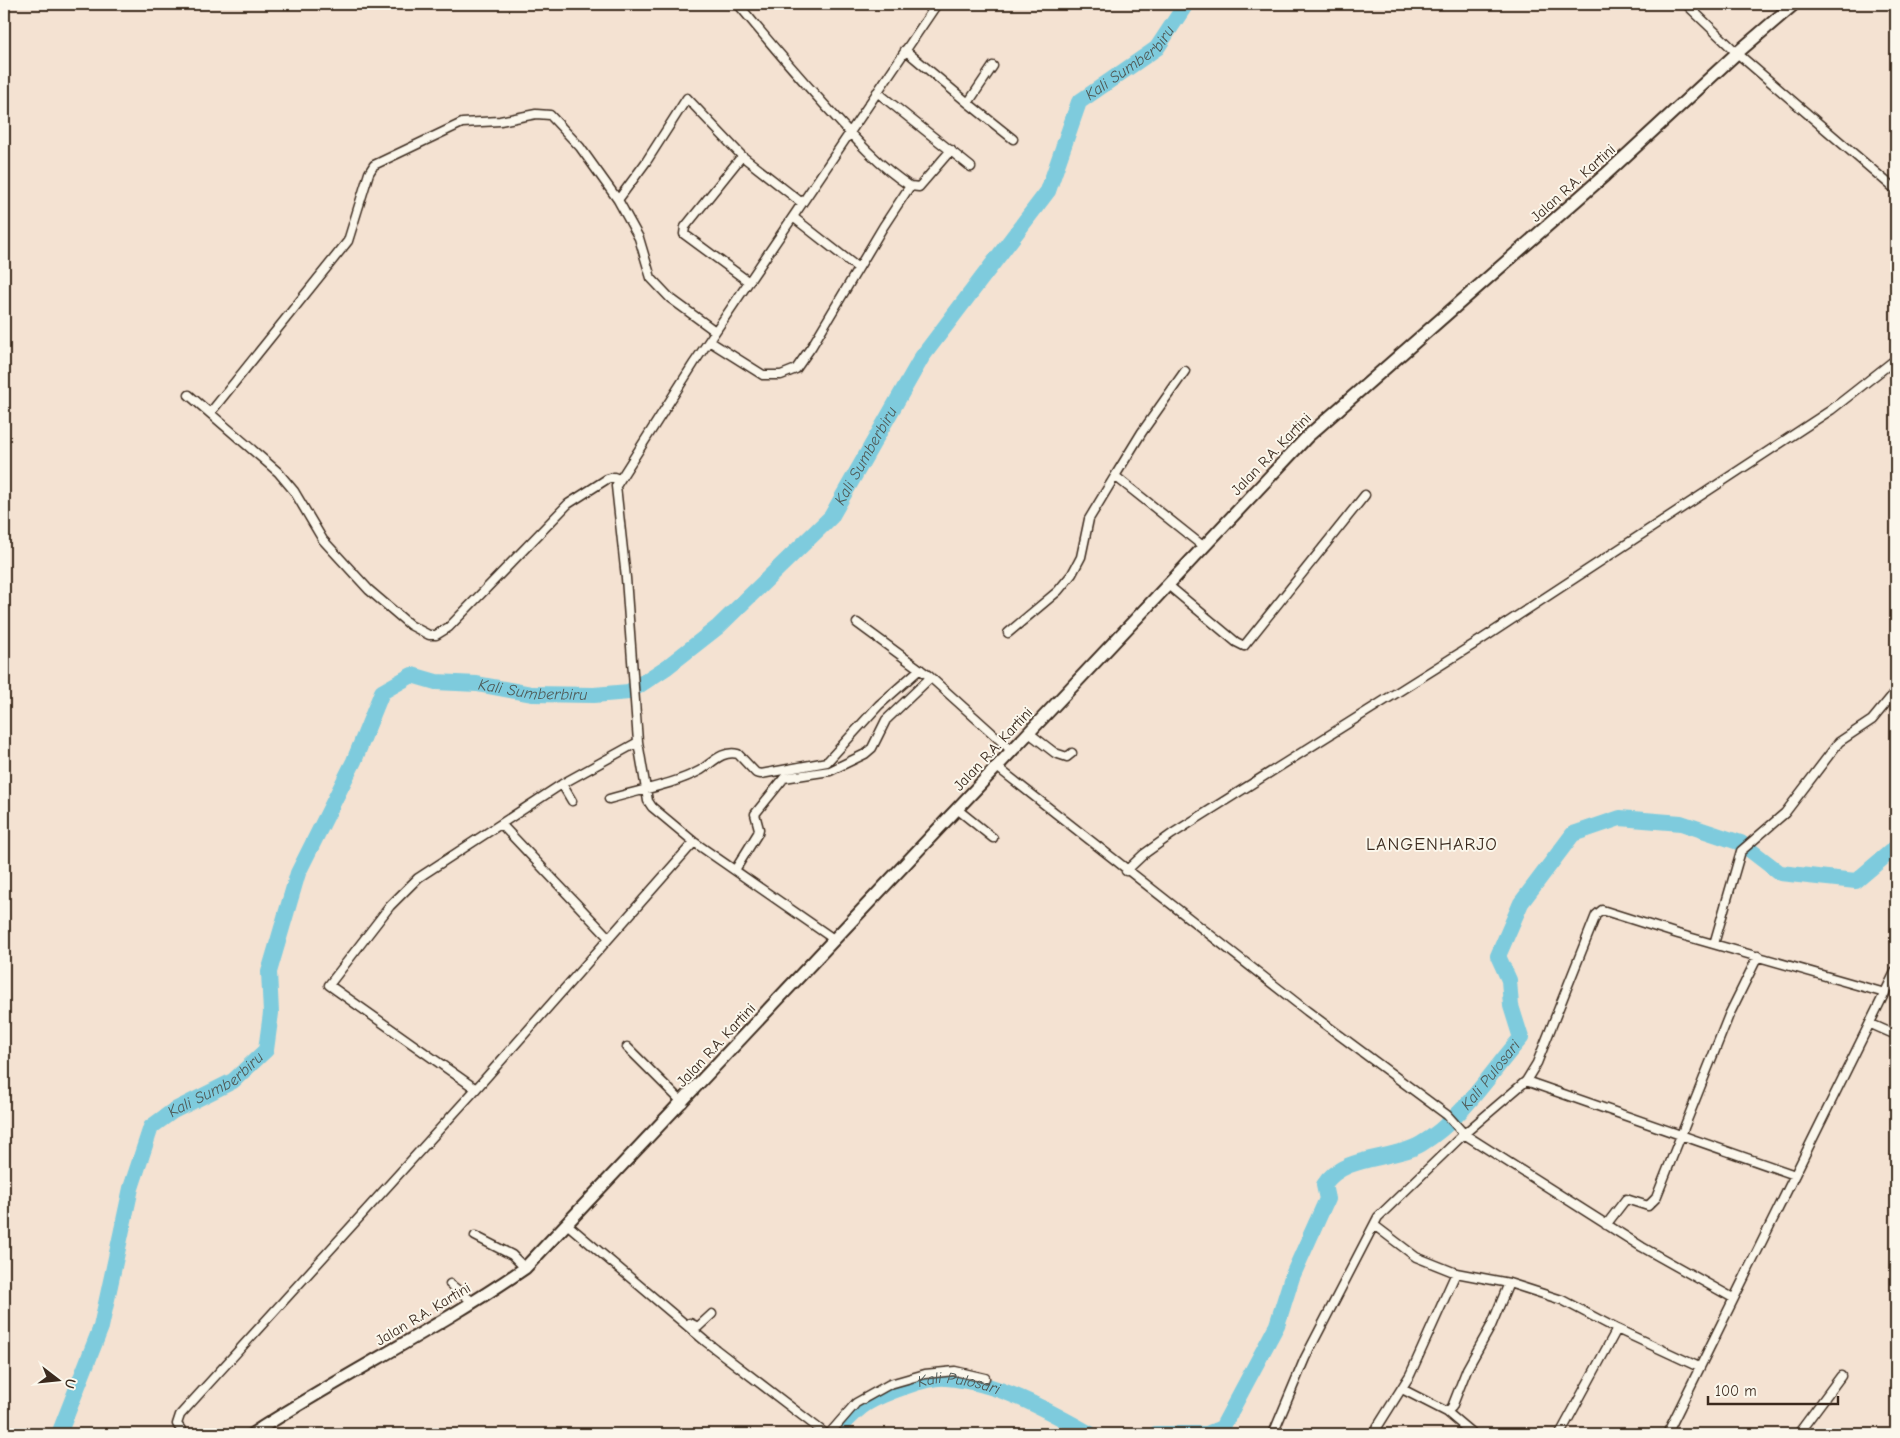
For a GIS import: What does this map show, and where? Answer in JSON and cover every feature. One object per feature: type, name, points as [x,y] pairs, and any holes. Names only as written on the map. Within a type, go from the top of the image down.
[{"type":"main road","name":"Jalan R.A. Kartini","points":[[252,1434],[309,1397],[432,1329],[525,1268],[569,1224],[1308,436],[1606,175],[1737,53],[1794,4]]},
{"type":"street","points":[[738,4],[785,61],[850,134],[910,186],[918,187],[925,182],[951,150]]},
{"type":"street","points":[[835,940],[694,842],[652,807],[646,792],[638,742],[626,578],[616,486],[715,331],[937,4]]},
{"type":"street","points":[[1686,4],[1737,53],[1896,190]]},
{"type":"street","points":[[905,50],[1013,140]]},
{"type":"street","points":[[968,103],[993,66]]},
{"type":"street","points":[[877,92],[971,167]]},
{"type":"street","points":[[618,200],[646,162],[687,98],[742,156],[802,203]]},
{"type":"street","points":[[211,412],[348,241],[369,173],[378,162],[458,124],[536,114],[547,114],[556,119],[580,147],[618,200],[639,238],[651,278],[670,298],[715,331]]},
{"type":"street","points":[[742,156],[685,227],[684,234],[749,282]]},
{"type":"street","points":[[709,342],[762,374],[781,375],[791,372],[802,362],[910,186]]},
{"type":"street","points":[[793,217],[858,268]]},
{"type":"street","points":[[1126,871],[1144,854],[1172,834],[1479,641],[1831,410],[1890,366],[1896,359]]},
{"type":"street","points":[[1008,634],[1058,592],[1072,574],[1081,557],[1089,519],[1151,418],[1185,371]]},
{"type":"street","points":[[189,396],[211,412],[278,472],[294,491],[323,540],[369,590],[410,625],[429,634],[436,635],[449,627],[568,504],[607,478],[614,477],[619,479]]},
{"type":"street","points":[[1115,476],[1204,547]]},
{"type":"street","points":[[1168,585],[1236,642],[1244,646],[1366,495]]},
{"type":"street","points":[[856,624],[925,673],[1012,751]]},
{"type":"street","points":[[608,798],[646,792],[700,770],[726,754],[738,754],[756,773],[761,774],[827,762],[879,705],[925,673]]},
{"type":"street","points":[[735,870],[760,829],[756,814],[784,778],[830,771],[865,754],[872,748],[886,720],[925,673]]},
{"type":"street","points":[[1714,944],[1741,850],[1785,813],[1839,742],[1872,720],[1896,691]]},
{"type":"street","points":[[1029,733],[1055,753],[1067,757],[1072,753]]},
{"type":"street","points":[[476,1088],[329,985],[404,890],[418,878],[501,824],[638,742]]},
{"type":"street","points":[[827,762],[830,771]]},
{"type":"street","points":[[997,767],[1126,871],[1419,1096],[1447,1115],[1464,1134],[1606,1225],[1732,1298]]},
{"type":"street","points":[[563,786],[572,801]]},
{"type":"street","points":[[957,809],[993,838]]},
{"type":"street","points":[[501,824],[608,937]]},
{"type":"street","points":[[184,1434],[178,1424],[180,1415],[476,1088],[694,842]]},
{"type":"street","points":[[1273,1434],[1306,1358],[1374,1225],[1384,1210],[1464,1134],[1526,1081],[1537,1063],[1598,912],[1607,910],[1714,944],[1885,993]]},
{"type":"street","points":[[1606,1225],[1626,1199],[1648,1206],[1652,1203],[1729,1015],[1758,956]]},
{"type":"street","points":[[1667,1434],[1732,1298],[1871,1024],[1896,970]]},
{"type":"street","points":[[1871,1024],[1896,1035]]},
{"type":"street","points":[[627,1046],[682,1103]]},
{"type":"street","points":[[1526,1081],[1795,1175]]},
{"type":"street","points":[[569,1224],[694,1326],[698,1328],[712,1314]]},
{"type":"street","points":[[569,1224],[706,1341],[828,1434],[856,1403],[890,1384],[926,1374],[955,1371],[985,1378]]},
{"type":"street","points":[[1374,1225],[1416,1257],[1456,1274],[1509,1283],[1562,1300],[1699,1367]]},
{"type":"street","points":[[475,1236],[512,1255],[525,1268]]},
{"type":"street","points":[[1373,1434],[1402,1388],[1456,1274]]},
{"type":"street","points":[[1447,1412],[1452,1406],[1478,1346],[1491,1326],[1509,1283]]},
{"type":"street","points":[[450,1284],[473,1302]]},
{"type":"street","points":[[1560,1434],[1617,1328]]},
{"type":"street","points":[[1798,1434],[1841,1376]]},
{"type":"street","points":[[1402,1388],[1447,1412],[1473,1434]]},
{"type":"waterway","name":"Kali Sumberbiru","points":[[59,1434],[101,1327],[131,1188],[151,1127],[173,1111],[233,1081],[266,1050],[271,1013],[269,972],[298,873],[354,761],[382,692],[412,675],[436,682],[477,684],[532,694],[594,695],[629,692],[667,667],[718,627],[831,517],[922,357],[1048,191],[1079,102],[1157,48],[1186,4]]},
{"type":"waterway","name":"Kali Pulosari","points":[[1156,1434],[1207,1434],[1222,1428],[1277,1325],[1292,1277],[1327,1199],[1324,1185],[1333,1175],[1356,1163],[1409,1149],[1436,1134],[1475,1095],[1521,1038],[1511,1006],[1509,980],[1498,956],[1521,903],[1573,834],[1620,818],[1681,823],[1741,843],[1780,873],[1856,881],[1896,847]]},
{"type":"waterway","name":"Kali Pulosari","points":[[834,1434],[858,1409],[874,1399],[917,1383],[938,1378],[965,1381],[1002,1391],[1039,1406],[1090,1434]]},
{"type":"district","name":"LANGENHARJO","points":[[1432,844]]}]
